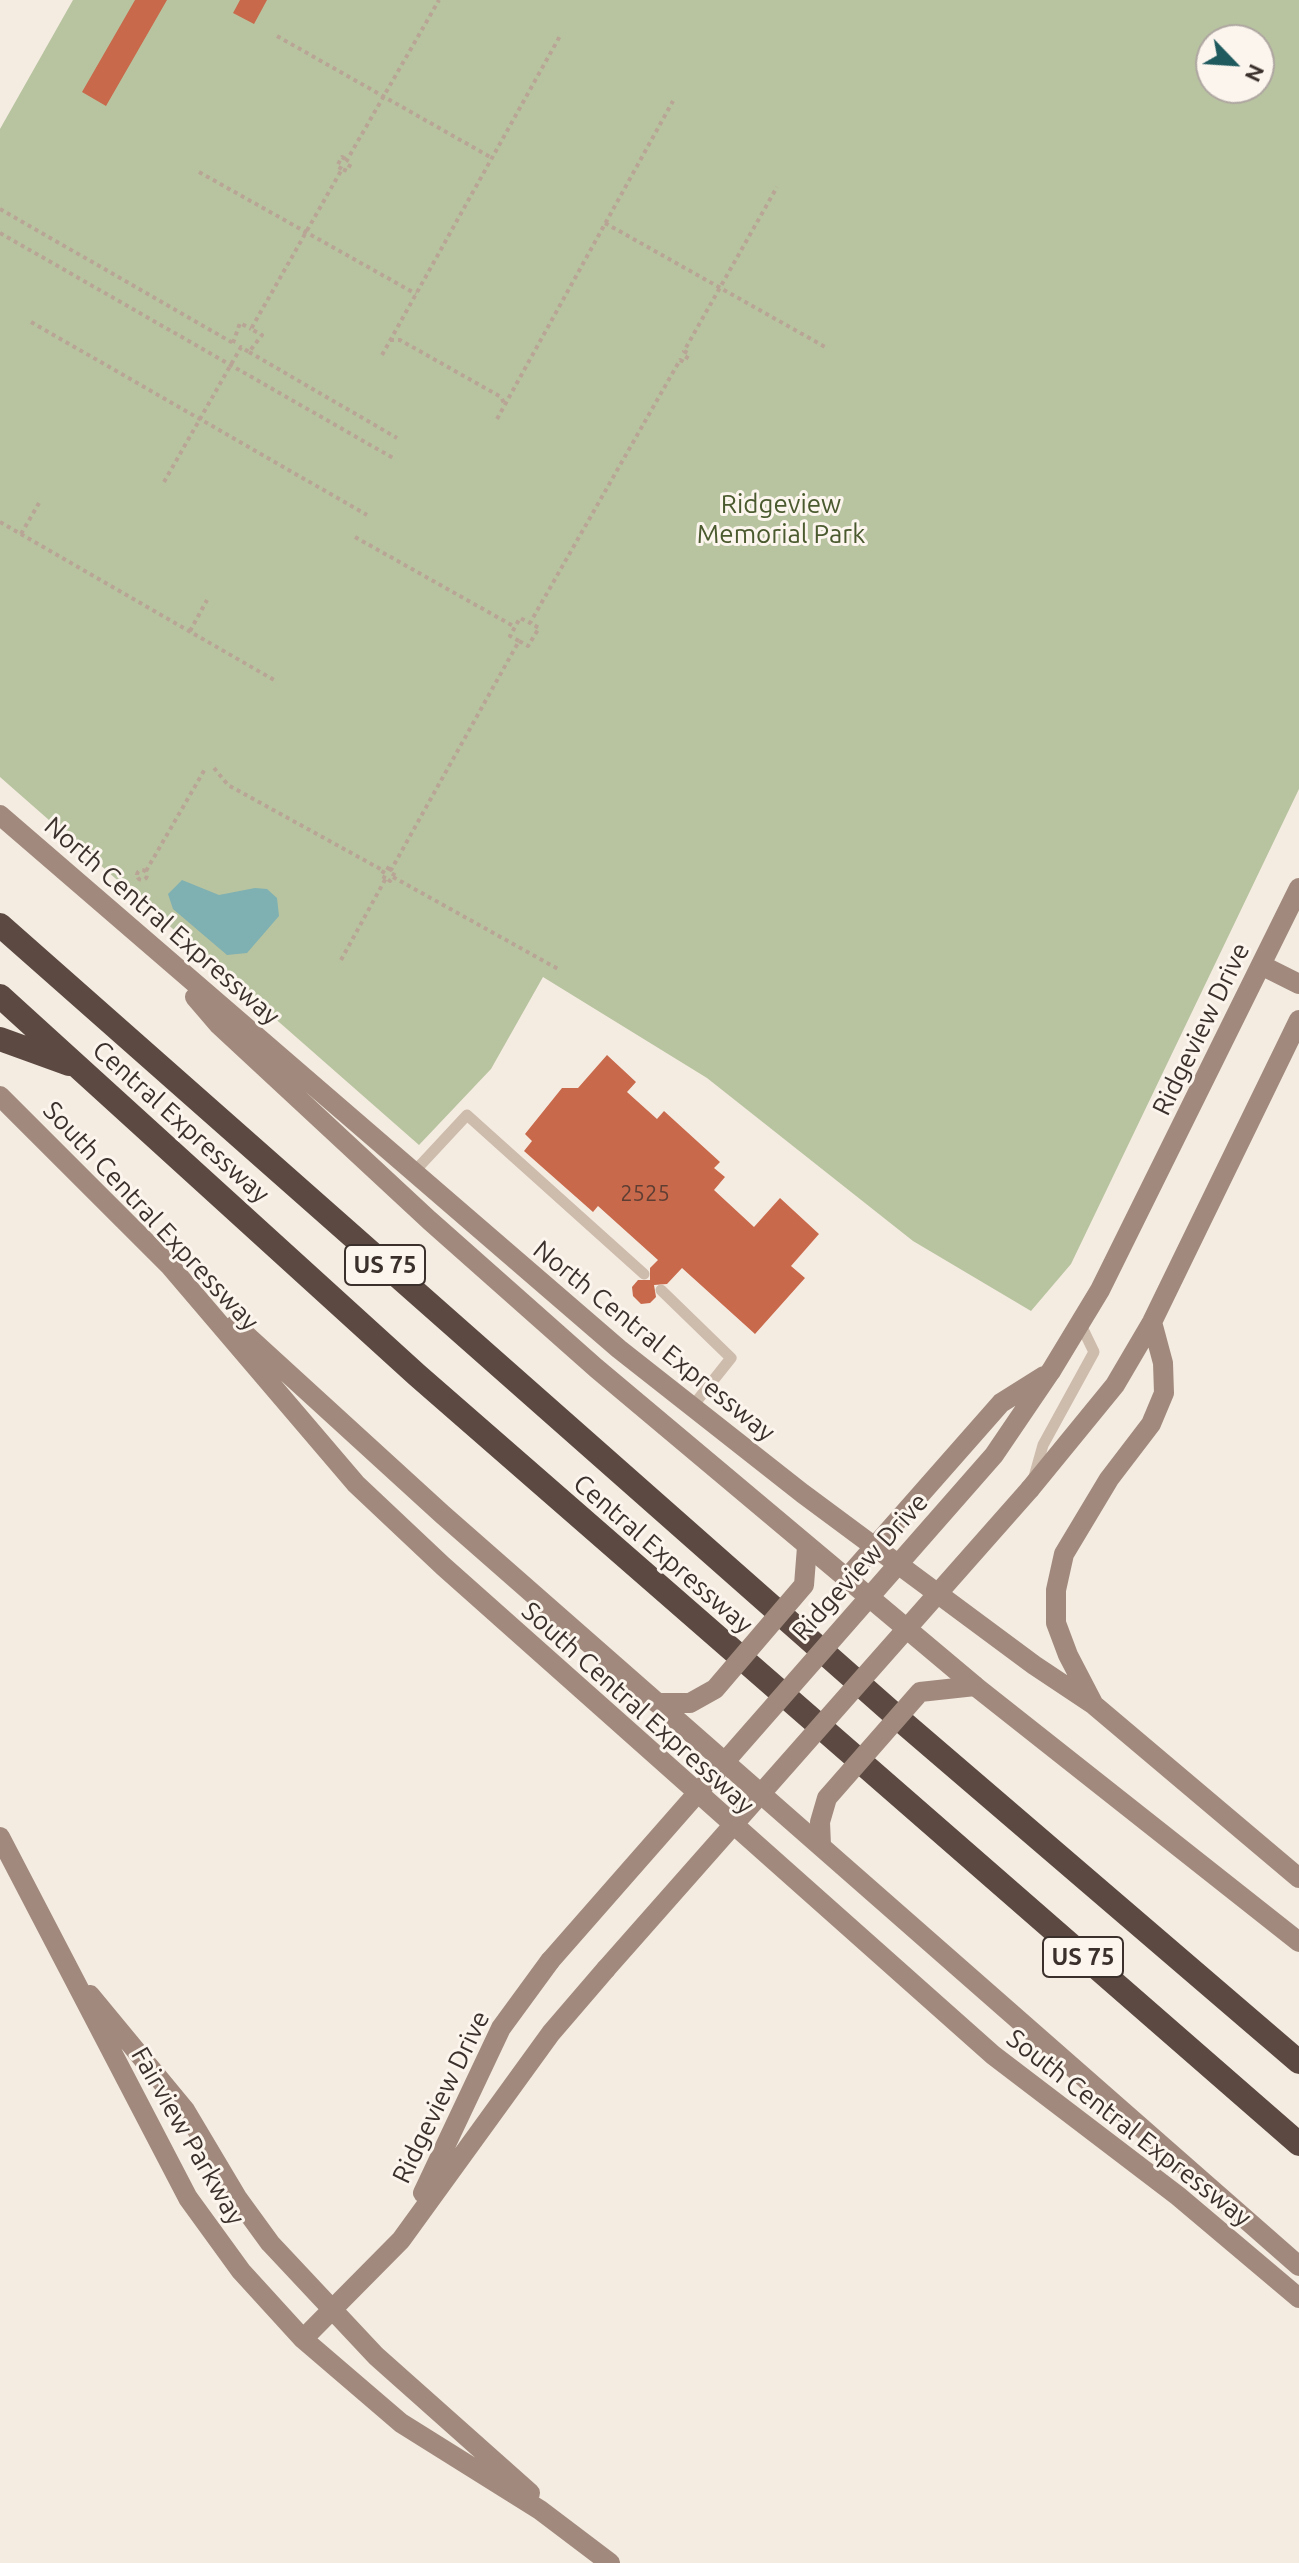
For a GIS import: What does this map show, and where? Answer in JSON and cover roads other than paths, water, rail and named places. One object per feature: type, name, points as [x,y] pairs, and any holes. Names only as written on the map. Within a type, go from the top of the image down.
[{"type":"highway","name":"Central Expressway","points":[[0,925],[905,1724],[1299,2062]]},
{"type":"highway","name":"Central Expressway","points":[[0,996],[417,1375],[1299,2144]]},
{"type":"highway","points":[[0,1039],[78,1067]]},
{"type":"main road","name":"North Central Expressway","points":[[0,815],[607,1339],[814,1502],[1034,1665],[1094,1705],[1299,1878]]},
{"type":"main road","name":"Ridgeview Drive","points":[[401,2240],[501,2028],[550,1961],[994,1455],[1051,1371],[1080,1323],[1299,888]]},
{"type":"main road","points":[[159,954],[219,1025],[429,1220],[596,1368],[975,1686],[1299,1942]]},
{"type":"main road","points":[[1261,965],[1299,984]]},
{"type":"main road","name":"Ridgeview Drive","points":[[303,2339],[401,2240],[551,2033],[759,1793],[1030,1489],[1115,1385],[1152,1322],[1299,1020]]},
{"type":"main road","name":"South Central Expressway","points":[[0,1096],[170,1266],[356,1484],[466,1588],[993,2055],[1178,2196],[1299,2298]]},
{"type":"main road","points":[[170,1266],[442,1514],[1299,2266]]},
{"type":"main road","points":[[1094,1705],[1068,1655],[1056,1623],[1056,1590],[1071,1542],[1109,1479],[1151,1424],[1164,1393],[1163,1363],[1152,1322]]},
{"type":"main road","points":[[846,1579],[1001,1403],[1051,1371]]},
{"type":"main road","points":[[657,1703],[690,1703],[715,1689],[804,1585],[807,1547]]},
{"type":"main road","points":[[821,1846],[820,1822],[827,1798],[920,1692],[975,1686]]},
{"type":"main road","name":"Fairview Parkway","points":[[0,1837],[188,2198],[241,2271],[303,2339],[401,2423],[540,2510],[593,2549]]},
{"type":"main road","name":"Fairview Parkway","points":[[65,1964],[185,2110],[238,2199],[270,2243],[331,2311],[446,2419],[610,2563]]},
{"type":"lane","points":[[413,1173],[467,1115],[644,1274]]},
{"type":"lane","points":[[661,1290],[731,1358],[692,1407]]},
{"type":"lane","points":[[1030,1489],[1043,1445],[1094,1352],[1080,1323]]},
{"type":"water","points":[[182,880],[219,895],[255,888],[267,889],[277,898],[279,916],[247,953],[227,955],[173,909],[168,894]]},
{"type":"park label","name":"Ridgeview Memorial Park","points":[[781,519]]}]
